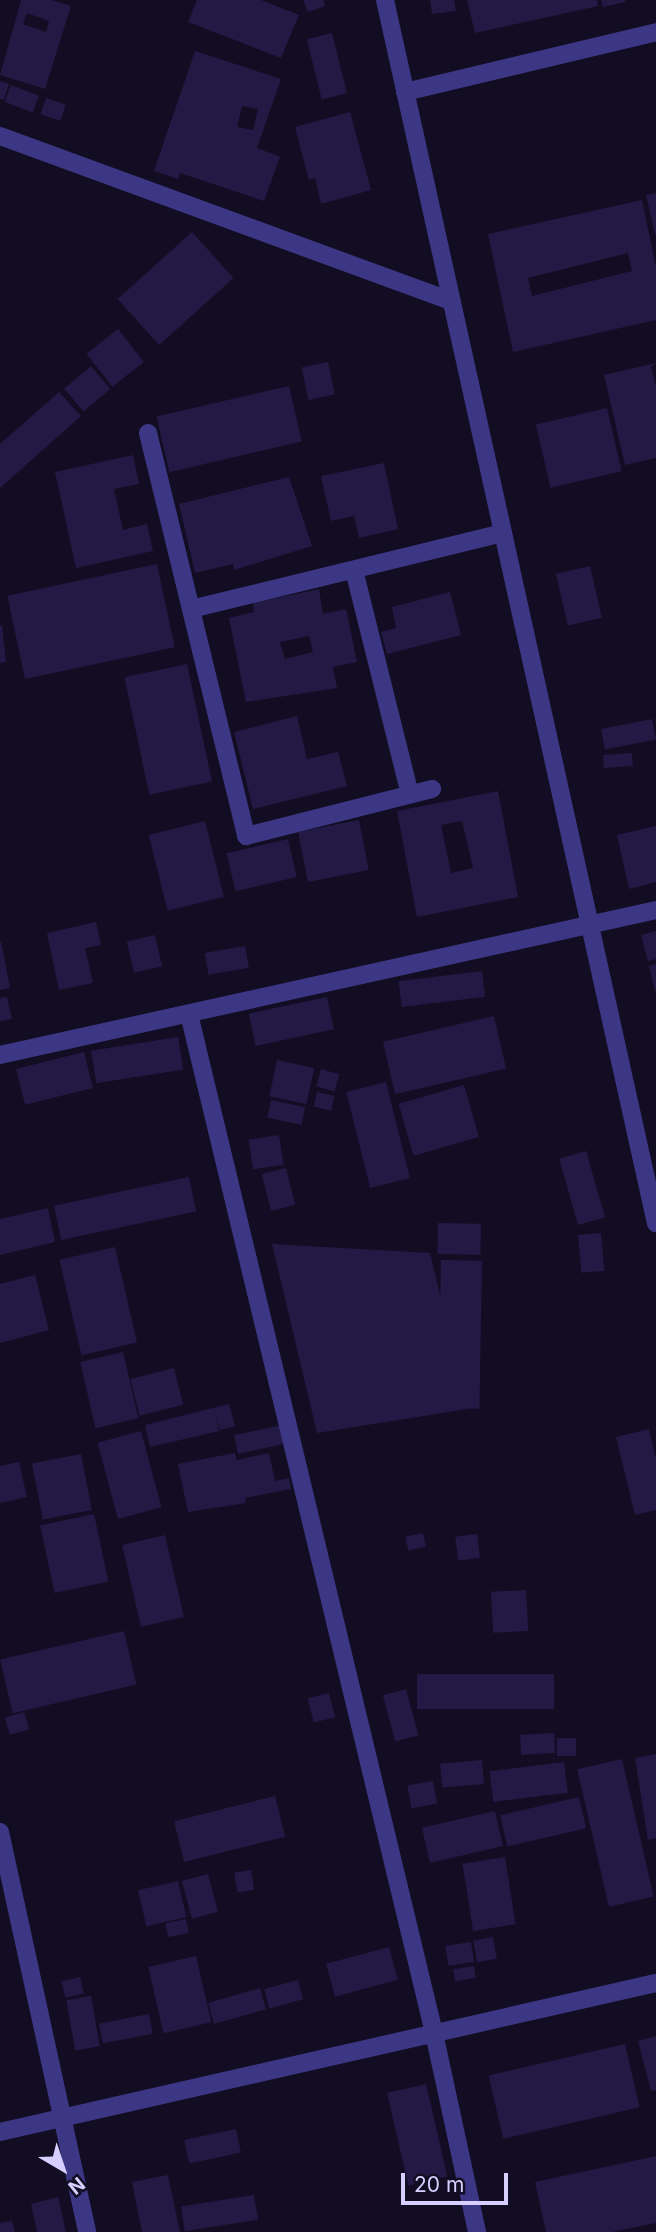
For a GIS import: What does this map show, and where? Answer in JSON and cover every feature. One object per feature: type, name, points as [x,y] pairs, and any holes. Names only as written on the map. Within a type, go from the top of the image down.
[{"type":"street","points":[[385,0],[656,1223]]},
{"type":"street","points":[[405,92],[656,32]]},
{"type":"street","points":[[0,136],[452,301]]},
{"type":"street","points":[[148,433],[246,836],[432,789]]},
{"type":"street","points":[[191,609],[503,533]]},
{"type":"street","points":[[354,570],[410,794]]},
{"type":"street","points":[[0,1055],[656,910]]},
{"type":"street","points":[[189,1014],[434,2033],[477,2232]]},
{"type":"street","points":[[0,1832],[86,2232]]},
{"type":"street","points":[[0,2132],[656,1983]]},
{"type":"building","points":[[21,0],[52,0],[71,6],[45,89],[0,75]],"holes":[[[27,13],[49,21],[46,32],[23,24]]]},
{"type":"building","points":[[197,0],[261,0],[299,15],[281,58],[188,22]]},
{"type":"building","points":[[303,0],[323,0],[325,6],[308,12]]},
{"type":"building","points":[[430,0],[454,0],[456,11],[432,14]]},
{"type":"building","points":[[467,0],[597,0],[598,6],[475,33]]},
{"type":"building","points":[[601,0],[625,0],[625,2],[603,7]]},
{"type":"building","points":[[332,33],[347,93],[322,99],[307,39]]},
{"type":"building","points":[[195,51],[281,79],[257,148],[280,157],[264,201],[180,173],[178,179],[154,171]],"holes":[[[242,106],[258,109],[253,130],[237,127]]]},
{"type":"building","points":[[0,81],[9,84],[4,100],[0,99]]},
{"type":"building","points":[[11,85],[39,96],[33,113],[5,102]]},
{"type":"building","points":[[46,98],[66,105],[60,121],[40,114]]},
{"type":"building","points":[[350,112],[371,190],[321,204],[315,178],[309,180],[295,127]]},
{"type":"building","points":[[656,193],[656,234],[655,234],[646,195]]},
{"type":"building","points":[[642,200],[656,267],[656,320],[513,352],[488,234]],"holes":[[[628,253],[632,271],[532,296],[528,278]]]},
{"type":"building","points":[[192,232],[233,278],[159,345],[118,299]]},
{"type":"building","points":[[118,329],[144,362],[112,387],[86,354]]},
{"type":"building","points":[[328,362],[335,394],[308,400],[302,368]]},
{"type":"building","points":[[656,363],[651,367],[656,386],[656,458],[625,465],[604,375]]},
{"type":"building","points":[[91,366],[110,389],[83,411],[64,388]]},
{"type":"building","points":[[289,386],[302,442],[169,472],[156,417]]},
{"type":"building","points":[[59,392],[81,416],[0,488],[0,444]]},
{"type":"building","points":[[607,408],[622,471],[550,488],[536,424]]},
{"type":"building","points":[[133,455],[139,484],[114,489],[123,530],[147,524],[153,551],[76,568],[55,472]]},
{"type":"building","points":[[384,463],[398,529],[359,538],[354,516],[331,521],[321,476]]},
{"type":"building","points":[[289,477],[312,546],[234,570],[233,564],[195,573],[179,504]]},
{"type":"building","points":[[157,564],[175,647],[25,679],[7,596]]},
{"type":"building","points":[[590,566],[602,618],[568,626],[556,574]]},
{"type":"building","points":[[319,589],[323,614],[346,609],[357,662],[333,667],[337,688],[246,702],[229,618],[254,612],[253,603]],"holes":[[[309,636],[313,652],[285,659],[280,642]]]},
{"type":"building","points":[[450,592],[461,635],[387,654],[381,632],[396,628],[392,607]]},
{"type":"building","points":[[2,625],[6,662],[0,663],[0,626]]},
{"type":"building","points":[[187,664],[212,781],[149,795],[124,677]]},
{"type":"building","points":[[297,716],[307,759],[338,752],[347,786],[253,809],[234,732]]},
{"type":"building","points":[[652,719],[656,740],[605,750],[601,729]]},
{"type":"building","points":[[632,753],[633,766],[604,768],[603,755]]},
{"type":"building","points":[[498,791],[518,897],[417,917],[397,811]],"holes":[[[462,821],[473,868],[451,873],[441,825]]]},
{"type":"building","points":[[359,820],[369,870],[308,882],[298,832]]},
{"type":"building","points":[[205,821],[224,897],[168,911],[149,835]]},
{"type":"building","points":[[656,826],[656,882],[629,889],[617,835]]},
{"type":"building","points":[[288,839],[297,877],[235,891],[227,853]]},
{"type":"building","points":[[96,922],[101,945],[85,948],[93,983],[59,990],[47,933]]},
{"type":"building","points":[[656,931],[656,959],[648,961],[641,935]]},
{"type":"building","points":[[155,935],[162,966],[134,973],[127,942]]},
{"type":"building","points":[[0,942],[10,988],[0,990]]},
{"type":"building","points":[[245,946],[249,968],[208,975],[205,953]]},
{"type":"building","points":[[656,964],[656,991],[655,991],[649,966]]},
{"type":"building","points":[[482,971],[485,997],[402,1007],[399,981]]},
{"type":"building","points":[[7,997],[12,1019],[0,1021],[0,998]]},
{"type":"building","points":[[327,997],[334,1029],[256,1046],[249,1014]]},
{"type":"building","points":[[494,1016],[506,1069],[395,1094],[383,1042]]},
{"type":"building","points":[[178,1037],[183,1070],[96,1083],[91,1051]]},
{"type":"building","points":[[84,1052],[93,1088],[25,1105],[16,1069]]},
{"type":"building","points":[[277,1060],[314,1068],[306,1104],[269,1096]]},
{"type":"building","points":[[321,1069],[339,1074],[334,1092],[316,1086]]},
{"type":"building","points":[[386,1082],[410,1178],[370,1188],[346,1092]]},
{"type":"building","points":[[464,1085],[479,1137],[414,1156],[399,1104]]},
{"type":"building","points":[[317,1092],[335,1096],[331,1111],[314,1107]]},
{"type":"building","points":[[271,1100],[305,1107],[301,1125],[267,1118]]},
{"type":"building","points":[[279,1135],[284,1165],[253,1169],[248,1140]]},
{"type":"building","points":[[586,1151],[605,1217],[578,1225],[559,1159]]},
{"type":"building","points":[[286,1168],[295,1205],[271,1211],[262,1174]]},
{"type":"building","points":[[189,1177],[196,1211],[61,1240],[54,1206]]},
{"type":"building","points":[[48,1208],[55,1242],[0,1255],[0,1219]]},
{"type":"building","points":[[438,1223],[481,1224],[480,1255],[437,1254]]},
{"type":"building","points":[[601,1233],[604,1271],[581,1273],[578,1235]]},
{"type":"building","points":[[272,1244],[430,1253],[467,1409],[317,1433]]},
{"type":"building","points":[[115,1247],[137,1342],[82,1355],[59,1260]]},
{"type":"building","points":[[441,1260],[482,1261],[479,1409],[438,1408]]},
{"type":"building","points":[[35,1275],[49,1330],[0,1343],[0,1284]]},
{"type":"building","points":[[123,1352],[138,1418],[95,1428],[80,1362]]},
{"type":"building","points":[[174,1368],[183,1405],[140,1416],[130,1379]]},
{"type":"building","points":[[229,1404],[235,1426],[220,1430],[215,1412],[219,1431],[150,1447],[145,1425]]},
{"type":"building","points":[[282,1425],[286,1444],[238,1454],[234,1435]]},
{"type":"building","points":[[649,1429],[656,1459],[656,1510],[635,1515],[616,1437]]},
{"type":"building","points":[[141,1431],[161,1507],[118,1519],[98,1443]]},
{"type":"building","points":[[235,1453],[237,1460],[269,1453],[275,1481],[289,1478],[291,1489],[245,1498],[246,1503],[188,1512],[178,1464]]},
{"type":"building","points":[[81,1454],[92,1510],[43,1519],[32,1464]]},
{"type":"building","points":[[19,1462],[27,1497],[0,1503],[0,1466]]},
{"type":"building","points":[[94,1514],[108,1581],[55,1593],[40,1525]]},
{"type":"building","points":[[423,1533],[426,1547],[408,1550],[405,1537]]},
{"type":"building","points":[[477,1534],[480,1558],[458,1561],[455,1537]]},
{"type":"building","points":[[165,1535],[184,1617],[141,1627],[122,1545]]},
{"type":"building","points":[[526,1590],[528,1631],[493,1633],[491,1592]]},
{"type":"building","points":[[124,1631],[136,1685],[13,1713],[0,1660]]},
{"type":"building","points":[[417,1674],[554,1674],[554,1709],[417,1709]]},
{"type":"building","points":[[406,1689],[418,1735],[395,1742],[383,1695]]},
{"type":"building","points":[[329,1693],[335,1717],[314,1723],[308,1698]]},
{"type":"building","points":[[24,1712],[29,1729],[10,1735],[5,1718]]},
{"type":"building","points":[[554,1733],[555,1753],[521,1755],[520,1735]]},
{"type":"building","points":[[557,1738],[576,1738],[576,1756],[557,1756]]},
{"type":"building","points":[[656,1754],[656,1838],[648,1840],[635,1758]]},
{"type":"building","points":[[622,1759],[654,1896],[609,1907],[577,1769]]},
{"type":"building","points":[[482,1760],[484,1784],[442,1788],[440,1764]]},
{"type":"building","points":[[564,1762],[568,1793],[493,1802],[490,1771]]},
{"type":"building","points":[[433,1781],[437,1804],[411,1808],[407,1786]]},
{"type":"building","points":[[275,1796],[285,1837],[184,1862],[174,1821]]},
{"type":"building","points":[[579,1797],[586,1828],[507,1846],[500,1815]]},
{"type":"building","points":[[495,1811],[503,1846],[430,1863],[422,1828]]},
{"type":"building","points":[[505,1857],[516,1924],[473,1931],[463,1864]]},
{"type":"building","points":[[251,1870],[254,1890],[237,1892],[234,1873]]},
{"type":"building","points":[[208,1874],[218,1912],[192,1919],[182,1881]]},
{"type":"building","points":[[178,1881],[186,1917],[146,1926],[138,1890]]},
{"type":"building","points":[[186,1919],[189,1933],[168,1937],[165,1923]]},
{"type":"building","points":[[493,1937],[497,1959],[477,1962],[473,1940]]},
{"type":"building","points":[[471,1942],[474,1962],[448,1966],[445,1946]]},
{"type":"building","points":[[389,1947],[398,1980],[335,1997],[326,1964]]},
{"type":"building","points":[[196,1956],[211,2022],[164,2033],[148,1967]]},
{"type":"building","points":[[474,1966],[476,1978],[455,1981],[453,1969]]},
{"type":"building","points":[[80,1977],[84,1994],[65,1998],[61,1981]]},
{"type":"building","points":[[298,1980],[303,1999],[269,2008],[264,1989]]},
{"type":"building","points":[[260,1988],[266,2009],[214,2024],[208,2003]]},
{"type":"building","points":[[91,1996],[100,2046],[75,2051],[66,2000]]},
{"type":"building","points":[[149,2014],[153,2034],[103,2043],[99,2024]]},
{"type":"building","points":[[656,2036],[656,2090],[651,2091],[638,2041]]},
{"type":"building","points":[[625,2044],[640,2107],[503,2139],[489,2075]]},
{"type":"building","points":[[426,2084],[447,2177],[408,2186],[387,2093]]},
{"type":"building","points":[[236,2129],[241,2152],[189,2163],[184,2140]]},
{"type":"building","points":[[656,2156],[656,2223],[612,2232],[546,2232],[535,2182]]},
{"type":"building","points":[[168,2175],[180,2232],[142,2232],[132,2182]]},
{"type":"building","points":[[254,2195],[258,2220],[185,2231],[181,2207]]},
{"type":"building","points":[[58,2197],[66,2232],[37,2232],[31,2204]]},
{"type":"building","points":[[12,2221],[15,2232],[0,2232],[0,2223]]}]
